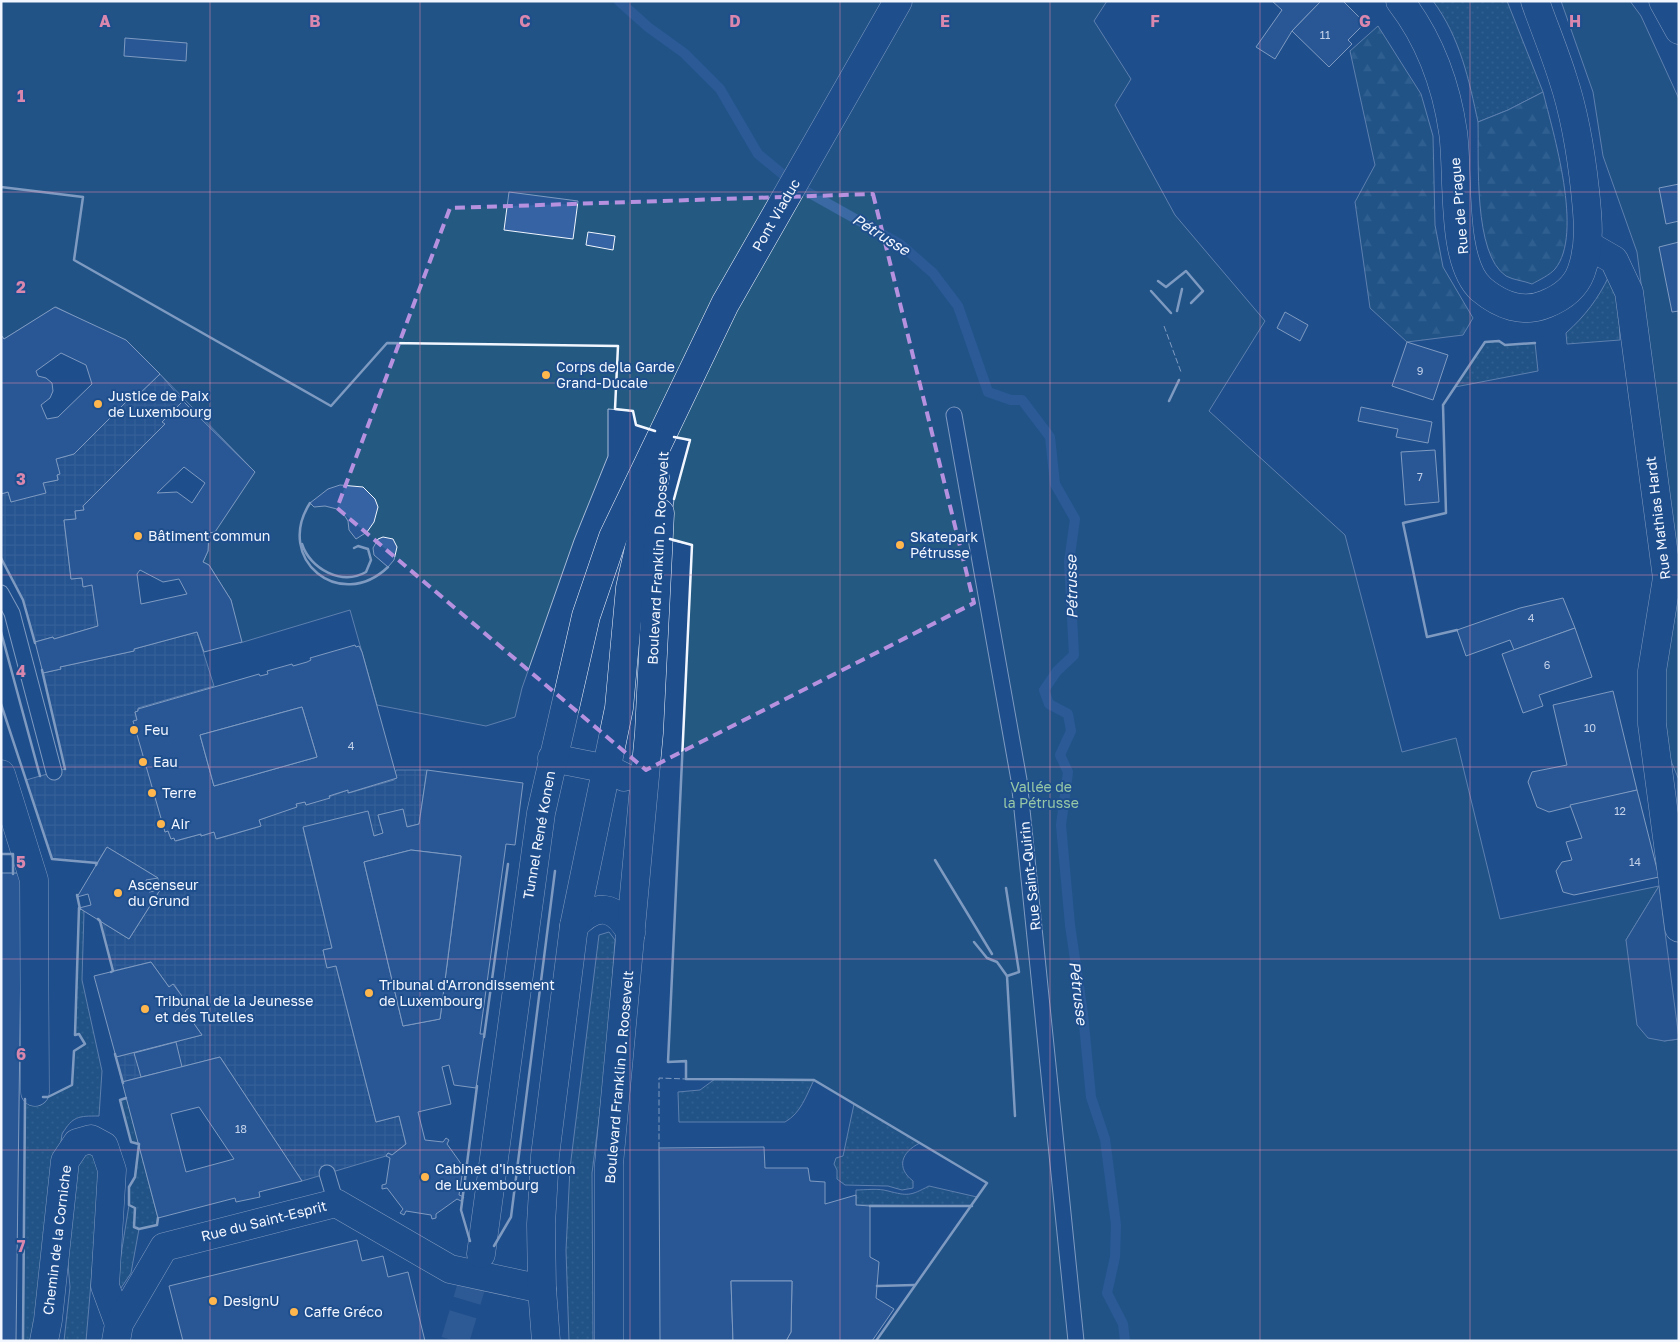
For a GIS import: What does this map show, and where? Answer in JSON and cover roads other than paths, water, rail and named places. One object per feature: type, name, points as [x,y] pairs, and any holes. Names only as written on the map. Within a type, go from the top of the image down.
[{"type":"main road","name":"Pont Viaduc","points":[[664,434],[684,386],[725,304],[898,1]]},
{"type":"main road","name":"Rue de Prague","points":[[1400,1],[1416,22],[1439,69],[1453,132],[1460,233],[1464,262],[1480,288],[1504,305],[1535,309],[1563,297],[1580,274],[1588,245],[1588,216],[1581,153],[1564,80],[1535,1]]},
{"type":"main road","points":[[1663,1],[1679,30]]},
{"type":"main road","name":"Rue Mathias Hardt","points":[[1588,245],[1614,260],[1629,292],[1667,578],[1652,670],[1652,724],[1679,928]]},
{"type":"main road","name":"Tunnel René Konen","points":[[481,1254],[531,871],[552,758],[589,607],[614,537],[664,434]]},
{"type":"main road","name":"Boulevard Franklin D. Roosevelt","points":[[546,1341],[542,1289],[541,1224],[545,1156],[574,926],[608,769],[619,708],[630,588],[664,434]]},
{"type":"main road","name":"Boulevard Franklin D. Roosevelt","points":[[609,1341],[609,1164],[650,714],[664,434]]},
{"type":"main road","points":[[552,758],[608,769]]},
{"type":"main road","name":"Boulevard Franklin D. Roosevelt","points":[[608,769],[622,775],[632,785],[640,798],[642,813]]},
{"type":"main road","points":[[1,774],[34,880],[34,1092]]},
{"type":"main road","points":[[574,926],[587,913],[606,909],[622,917],[631,933]]},
{"type":"main road","name":"Chemin de la Corniche","points":[[44,1341],[48,1320],[65,1161],[77,1143],[91,1139],[104,1146],[112,1170],[105,1286],[118,1332]]},
{"type":"main road","name":"Rue du Saint-Esprit","points":[[118,1332],[164,1247],[336,1203],[450,1269],[542,1289]]},
{"type":"lane","name":"Rue Saint-Quirin","points":[[954,414],[1019,780],[1076,1341]]},
{"type":"lane","points":[[1,594],[12,613],[54,772]]},
{"type":"lane","points":[[327,1173],[336,1203]]},
{"type":"waterway","name":"Pétrusse","points":[[619,1],[648,27],[684,53],[720,89],[758,154],[797,186],[900,244],[933,273],[958,306],[988,392],[1011,400],[1022,400],[1050,437],[1055,484],[1075,519],[1069,562],[1074,655],[1057,671],[1044,690],[1049,704],[1068,714],[1071,731],[1060,755],[1068,772],[1061,825],[1070,925],[1083,1014],[1091,1097],[1105,1139],[1116,1225],[1115,1257],[1107,1293],[1123,1324],[1125,1341]]},
{"type":"tunnel","points":[[455,1341],[481,1254]]},
{"type":"place","name":"Corps de la Garde Grand-Ducale","points":[[546,375]]},
{"type":"place","name":"Justice de Paix de Luxembourg","points":[[98,404]]},
{"type":"place","name":"Bâtiment commun","points":[[138,536]]},
{"type":"place","name":"Skatepark Pétrusse","points":[[900,545]]},
{"type":"place","name":"Feu","points":[[134,730]]},
{"type":"place","name":"Eau","points":[[143,762]]},
{"type":"place","name":"Terre","points":[[152,793]]},
{"type":"place","name":"Air","points":[[161,824]]},
{"type":"place","name":"Ascenseur du Grund","points":[[118,893]]},
{"type":"place","name":"Tribunal d'Arrondissement de Luxembourg","points":[[369,993]]},
{"type":"place","name":"Tribunal de la Jeunesse et des Tutelles","points":[[145,1009]]},
{"type":"place","name":"Cabinet d'instruction de Luxembourg","points":[[425,1177]]},
{"type":"place","name":"DesignU","points":[[213,1301]]},
{"type":"place","name":"Caffe Gréco","points":[[294,1312]]},
{"type":"park label","name":"Vallée de la Pétrusse","points":[[1041,796]]}]
